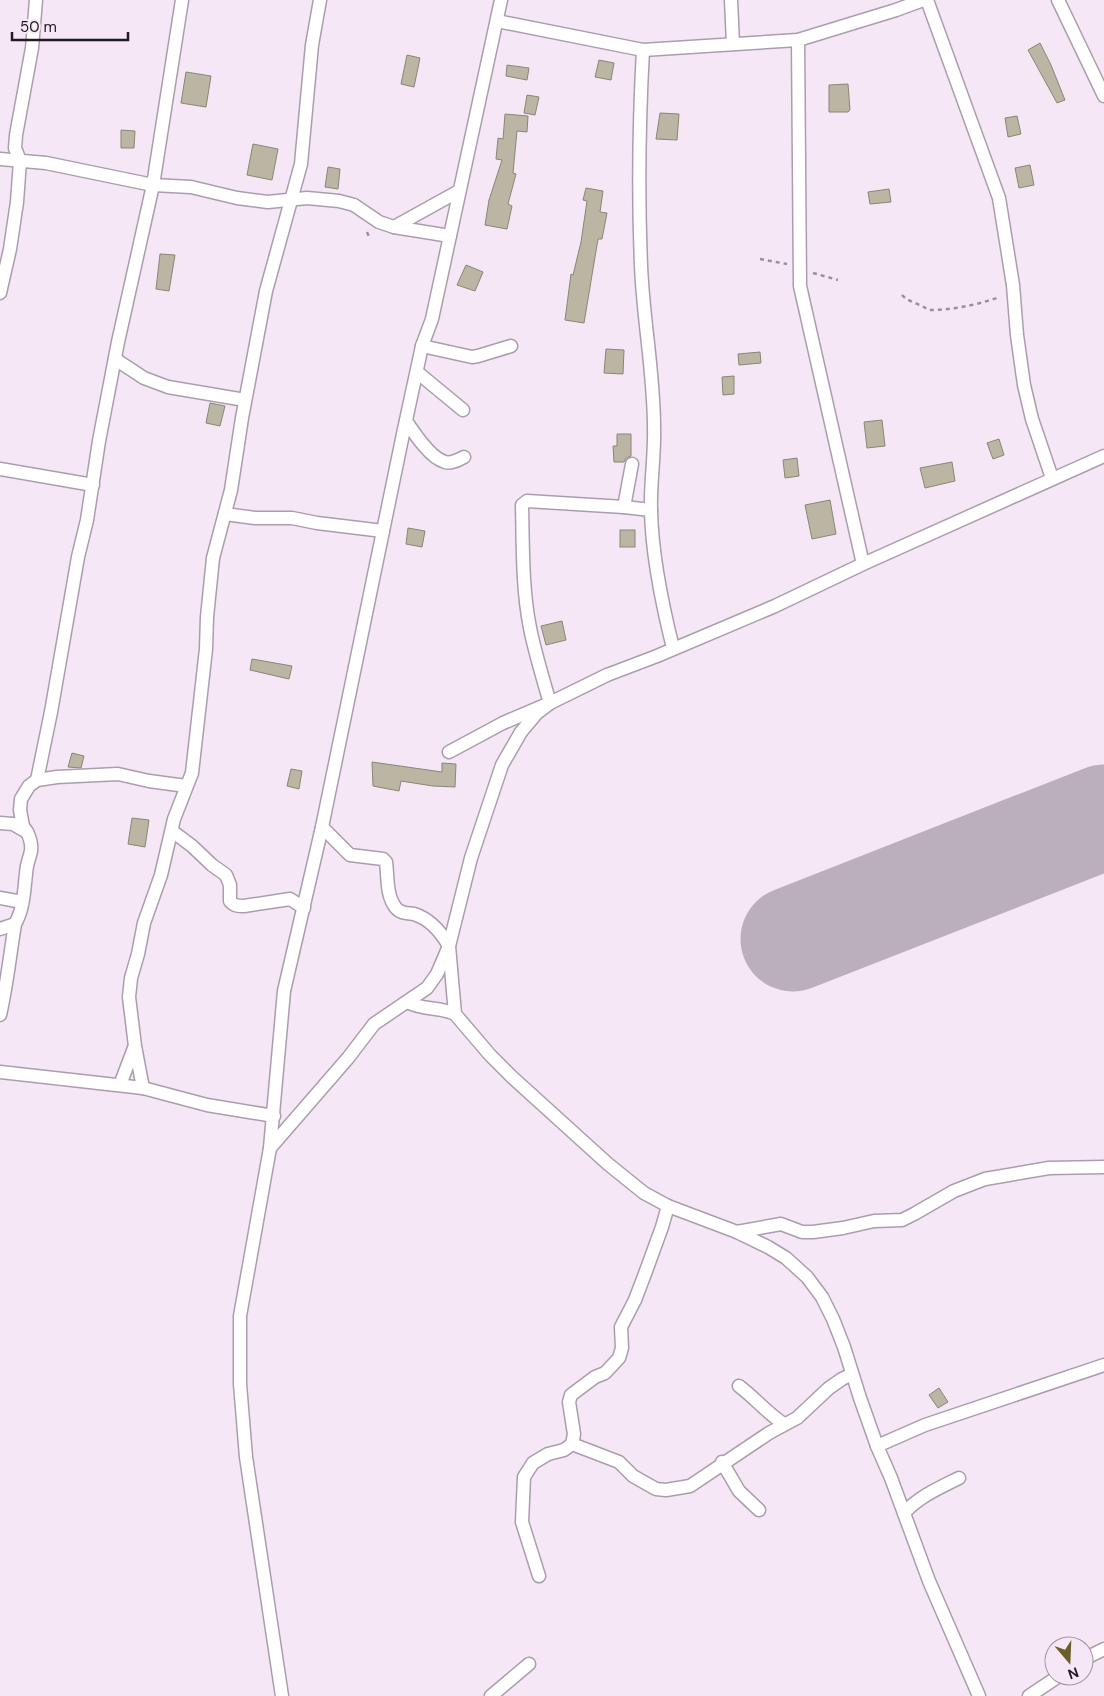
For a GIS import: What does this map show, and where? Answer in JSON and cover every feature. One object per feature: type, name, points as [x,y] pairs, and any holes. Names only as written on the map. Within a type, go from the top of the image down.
[{"type":"street","points":[[0,293],[10,249],[17,202],[20,161],[16,148],[16,135],[32,48],[36,0]]},
{"type":"street","points":[[37,780],[78,557],[94,484],[99,441],[129,288],[153,185],[182,0]]},
{"type":"street","points":[[143,1088],[135,1046],[129,996],[131,978],[144,924],[161,875],[186,786],[192,773],[206,649],[210,577],[213,558],[231,490],[245,400],[266,291],[301,164],[312,45],[320,0]]},
{"type":"street","points":[[282,1696],[246,1457],[240,1384],[240,1316],[270,1148],[284,991],[321,833],[422,346],[432,319],[501,0]]},
{"type":"street","points":[[731,0],[734,44]]},
{"type":"street","points":[[497,21],[643,50],[798,40],[895,5],[925,0],[999,198],[1013,293],[1016,335],[1028,402],[1052,478]]},
{"type":"street","points":[[1058,0],[1104,96]]},
{"type":"street","points":[[798,40],[800,286],[863,564]]},
{"type":"street","points":[[643,50],[639,127],[639,196],[641,267],[654,427],[651,510],[663,609],[673,648]]},
{"type":"street","points":[[0,159],[46,163],[153,185],[191,187],[237,198],[268,202],[307,198],[338,201],[354,205],[379,222],[394,227],[450,236]]},
{"type":"street","points":[[394,227],[459,191]]},
{"type":"street","points":[[422,346],[472,357],[511,346]]},
{"type":"street","points":[[115,360],[144,378],[168,387],[245,400]]},
{"type":"street","points":[[417,372],[463,410]]},
{"type":"street","points":[[406,421],[422,443],[444,462],[456,461],[464,457]]},
{"type":"street","points":[[449,752],[527,711],[550,703],[607,675],[775,606],[863,564],[1104,456]]},
{"type":"street","points":[[624,507],[632,464]]},
{"type":"street","points":[[0,469],[94,484]]},
{"type":"street","points":[[550,703],[530,628],[526,594],[522,505],[527,501],[651,510]]},
{"type":"street","points":[[225,514],[255,518],[292,518],[316,523],[383,531]]},
{"type":"street","points":[[270,1148],[348,1058],[374,1024],[427,988],[437,974],[449,946],[471,858],[502,765],[521,732],[537,713],[550,703]]},
{"type":"street","points":[[0,1015],[15,924],[22,902],[31,851],[31,841],[24,826],[20,810],[21,800],[29,786],[37,780],[57,777],[118,774],[149,781],[186,786]]},
{"type":"street","points":[[0,823],[12,824],[27,832]]},
{"type":"street","points":[[172,831],[192,846],[212,865],[226,874],[230,885],[230,901],[233,904],[244,906],[290,899],[304,908]]},
{"type":"street","points":[[321,833],[336,842],[350,855],[384,860],[386,862],[389,894],[395,907],[400,912],[414,914],[432,924],[443,936],[449,946],[455,1014]]},
{"type":"street","points":[[0,898],[22,902]]},
{"type":"street","points":[[0,929],[15,924]]},
{"type":"street","points":[[407,1002],[419,1008],[446,1009],[455,1014],[490,1055],[547,1110],[644,1193],[668,1206],[737,1232],[768,1247],[786,1258],[807,1276],[822,1297],[833,1319],[877,1446],[929,1580],[979,1696]]},
{"type":"street","points":[[120,1085],[135,1046]]},
{"type":"street","points":[[0,1072],[143,1088],[206,1105],[274,1116]]},
{"type":"street","points":[[737,1232],[781,1224],[802,1232],[813,1232],[874,1221],[902,1220],[954,1192],[985,1179],[1049,1168],[1104,1167]]},
{"type":"street","points":[[539,1576],[522,1522],[524,1477],[533,1463],[548,1454],[564,1450],[572,1444],[574,1434],[568,1402],[571,1395],[595,1377],[606,1373],[619,1358],[622,1348],[621,1327],[635,1300],[668,1206]]},
{"type":"street","points":[[877,1446],[925,1425],[1104,1365]]},
{"type":"street","points":[[572,1444],[619,1462],[633,1476],[656,1489],[666,1490],[690,1486],[722,1462],[797,1418],[842,1379],[852,1374]]},
{"type":"street","points":[[739,1386],[756,1398],[776,1419],[784,1424]]},
{"type":"street","points":[[722,1462],[739,1491],[759,1510]]},
{"type":"street","points":[[904,1513],[914,1502],[959,1478]]},
{"type":"street","points":[[491,1696],[529,1664]]},
{"type":"street","points":[[1029,1696],[1044,1686]]},
{"type":"path","points":[[760,259],[800,267],[838,280]]},
{"type":"path","points":[[902,295],[906,300],[923,306],[928,310],[941,310],[974,306],[1013,293]]},
{"type":"building","points":[[1040,43],[1065,100],[1057,103],[1028,50]]},
{"type":"building","points":[[407,55],[420,58],[414,87],[401,84]]},
{"type":"building","points":[[599,60],[614,63],[611,80],[595,77]]},
{"type":"building","points":[[507,65],[529,68],[527,80],[506,76]]},
{"type":"building","points":[[186,72],[211,76],[206,107],[181,103]]},
{"type":"building","points":[[848,84],[850,110],[848,112],[829,112],[829,85]]},
{"type":"building","points":[[527,95],[539,97],[535,115],[524,113]]},
{"type":"building","points":[[660,113],[679,114],[677,140],[656,139]]},
{"type":"building","points":[[505,114],[528,116],[527,132],[517,131],[513,173],[516,174],[508,204],[512,206],[507,229],[485,225],[489,200],[502,160],[496,159],[498,138],[503,139]]},
{"type":"building","points":[[1017,116],[1021,134],[1008,137],[1005,118]]},
{"type":"building","points":[[121,130],[135,131],[134,148],[121,148]]},
{"type":"building","points":[[253,144],[278,149],[272,180],[247,175]]},
{"type":"building","points":[[1030,165],[1034,185],[1019,188],[1015,168]]},
{"type":"building","points":[[328,167],[340,169],[338,189],[325,187]]},
{"type":"building","points":[[586,188],[603,191],[600,212],[607,213],[602,239],[598,239],[584,323],[565,320],[571,274],[573,275],[581,242],[587,201],[583,200]]},
{"type":"building","points":[[889,189],[891,202],[870,204],[868,192]]},
{"type":"building","points":[[160,254],[175,255],[169,291],[156,289]]},
{"type":"building","points":[[466,265],[483,272],[475,291],[457,285]]},
{"type":"building","points":[[606,349],[624,350],[623,374],[604,373]]},
{"type":"building","points":[[760,352],[761,363],[739,365],[738,354]]},
{"type":"building","points":[[734,376],[734,394],[723,395],[722,377]]},
{"type":"building","points":[[210,403],[225,406],[220,426],[206,423]]},
{"type":"building","points":[[882,420],[885,446],[867,448],[864,422]]},
{"type":"building","points":[[617,434],[631,434],[631,456],[626,458],[624,462],[614,462],[613,446],[617,446]]},
{"type":"building","points":[[999,439],[1004,455],[993,459],[987,443]]},
{"type":"building","points":[[797,458],[799,476],[785,478],[783,460]]},
{"type":"building","points":[[952,462],[955,481],[925,488],[920,468]]},
{"type":"building","points":[[830,500],[836,534],[812,539],[805,505]]},
{"type":"building","points":[[408,528],[425,531],[422,547],[406,544]]},
{"type":"building","points":[[620,530],[635,530],[635,547],[620,547]]},
{"type":"building","points":[[562,621],[566,640],[546,645],[541,626]]},
{"type":"building","points":[[252,659],[292,666],[289,679],[250,670]]},
{"type":"building","points":[[72,753],[84,756],[81,768],[68,767]]},
{"type":"building","points":[[372,762],[442,772],[442,763],[456,764],[455,787],[401,781],[399,791],[373,786]]},
{"type":"building","points":[[291,769],[302,771],[299,789],[287,786]]},
{"type":"building","points":[[132,818],[149,820],[145,847],[128,844]]},
{"type":"building","points":[[939,1388],[948,1402],[938,1408],[929,1395]]},
{"type":"runway","points":[[793,939],[1104,817]]}]
